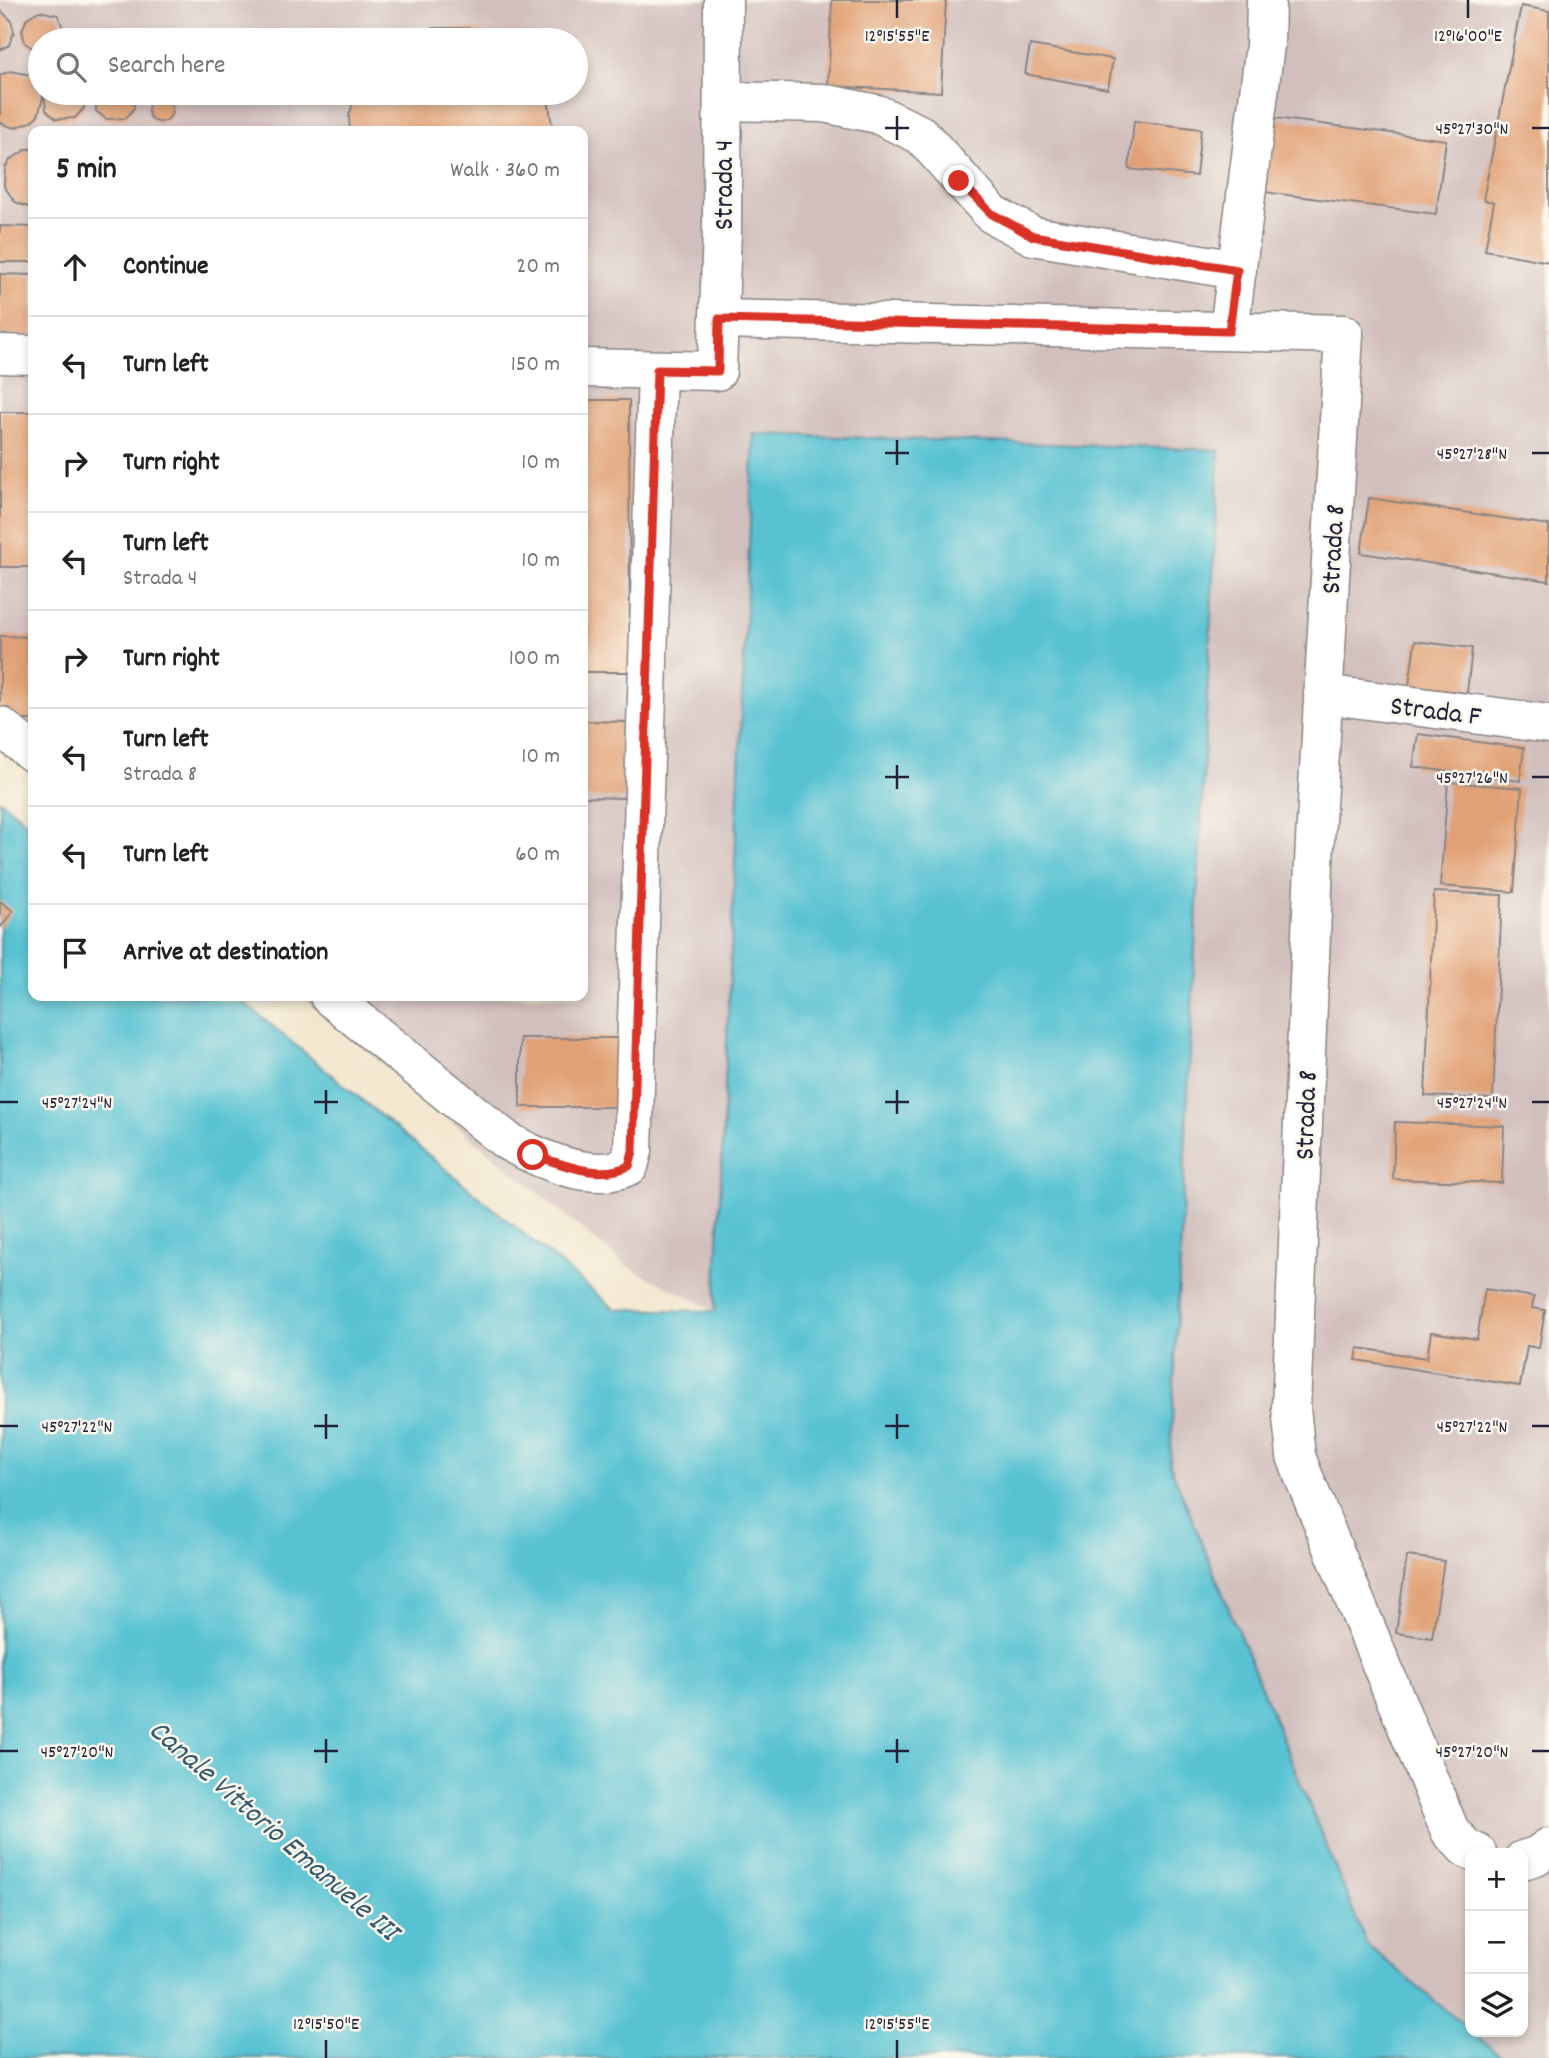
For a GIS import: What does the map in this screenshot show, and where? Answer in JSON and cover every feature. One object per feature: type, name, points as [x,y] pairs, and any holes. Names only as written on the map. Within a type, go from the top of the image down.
[{"type":"lane","name":"Strada 4","points":[[657,370],[718,371],[723,0]]},
{"type":"lane","points":[[719,319],[1229,331],[1265,45],[1266,0]]},
{"type":"lane","points":[[723,101],[823,103],[893,119],[927,141],[992,214],[1021,231],[1069,243],[1237,270]]},
{"type":"lane","name":"Strada 8","points":[[1229,331],[1344,334],[1323,694],[1292,1386],[1296,1456],[1450,1831],[1466,1848]]},
{"type":"lane","points":[[0,354],[28,355]]},
{"type":"lane","points":[[335,1001],[506,1141],[533,1155],[599,1173],[614,1173],[629,1166],[633,1151],[657,370],[588,368]]},
{"type":"lane","name":"Strada F","points":[[1323,694],[1549,724]]},
{"type":"lane","points":[[0,726],[28,749]]},
{"type":"lane","points":[[1528,1858],[1549,1847]]},
{"type":"shaded area","points":[[0,0],[1549,0],[1549,2058],[1503,2058],[1477,2037],[1528,2037],[1528,1848],[1465,1848],[1465,2027],[1367,1945],[1170,1465],[1219,450],[755,435],[716,1311],[626,1266],[307,1001],[588,1001],[588,126],[28,126],[28,769],[0,745]]},
{"type":"water","name":"Canale Vittorio Emanuele III","points":[[754,434],[1219,450],[1170,1465],[1367,1945],[1465,2026],[1465,2037],[1478,2037],[1503,2058],[0,2058],[0,800],[28,824],[28,1001],[242,1001],[615,1309],[715,1311]]},
{"type":"building","points":[[832,0],[946,0],[941,92],[828,86]]},
{"type":"building","points":[[1521,6],[1549,11],[1549,262],[1485,250],[1494,202],[1483,200]]},
{"type":"building","points":[[0,10],[11,20],[14,32],[9,45],[0,50]]},
{"type":"building","points":[[39,11],[58,15],[63,28],[28,28],[28,45],[22,30],[27,18]]},
{"type":"building","points":[[1030,45],[1113,59],[1108,89],[1025,74]]},
{"type":"building","points":[[11,71],[28,75],[28,105],[41,105],[38,115],[31,122],[14,128],[0,123],[0,75]]},
{"type":"building","points":[[45,105],[84,105],[75,118],[56,119],[46,110]]},
{"type":"building","points":[[96,105],[134,105],[126,118],[106,119],[96,111]]},
{"type":"building","points":[[150,105],[171,106],[171,114],[164,121],[156,121],[149,114]]},
{"type":"building","points":[[352,105],[549,105],[552,126],[350,126]]},
{"type":"building","points":[[1267,117],[1446,140],[1436,214],[1257,191]]},
{"type":"building","points":[[1134,121],[1201,129],[1196,176],[1129,169]]},
{"type":"building","points":[[28,149],[28,207],[15,202],[4,186],[5,168],[10,160]]},
{"type":"building","points":[[0,226],[28,227],[28,262],[0,262]]},
{"type":"building","points":[[0,274],[28,275],[28,336],[0,335]]},
{"type":"building","points":[[588,400],[629,400],[630,672],[588,672]]},
{"type":"building","points":[[0,412],[28,412],[28,567],[0,567]]},
{"type":"building","points":[[1369,498],[1549,525],[1549,581],[1361,553]]},
{"type":"building","points":[[0,636],[28,637],[28,720],[0,720]]},
{"type":"building","points":[[1415,641],[1472,648],[1467,693],[1409,686]]},
{"type":"building","points":[[588,721],[627,722],[626,798],[588,797]]},
{"type":"building","points":[[1418,734],[1524,748],[1520,781],[1413,767]]},
{"type":"building","points":[[1448,782],[1522,788],[1514,892],[1440,886]]},
{"type":"building","points":[[1434,892],[1502,895],[1493,1099],[1425,1096]]},
{"type":"building","points":[[0,901],[13,911],[0,928]]},
{"type":"building","points":[[520,1038],[618,1038],[618,1107],[520,1107]]},
{"type":"building","points":[[1395,1122],[1504,1126],[1502,1183],[1393,1179]]},
{"type":"building","points":[[1485,1289],[1534,1297],[1532,1308],[1545,1310],[1539,1348],[1527,1346],[1520,1386],[1356,1360],[1358,1348],[1427,1358],[1431,1332],[1477,1339]]},
{"type":"building","points":[[1407,1556],[1444,1561],[1432,1638],[1396,1633]]},
{"type":"route","points":[[533,1155],[599,1173],[614,1173],[629,1166],[633,1151],[657,370],[718,371],[719,319],[1229,331],[1237,270],[1033,236],[992,214],[959,181]]}]
